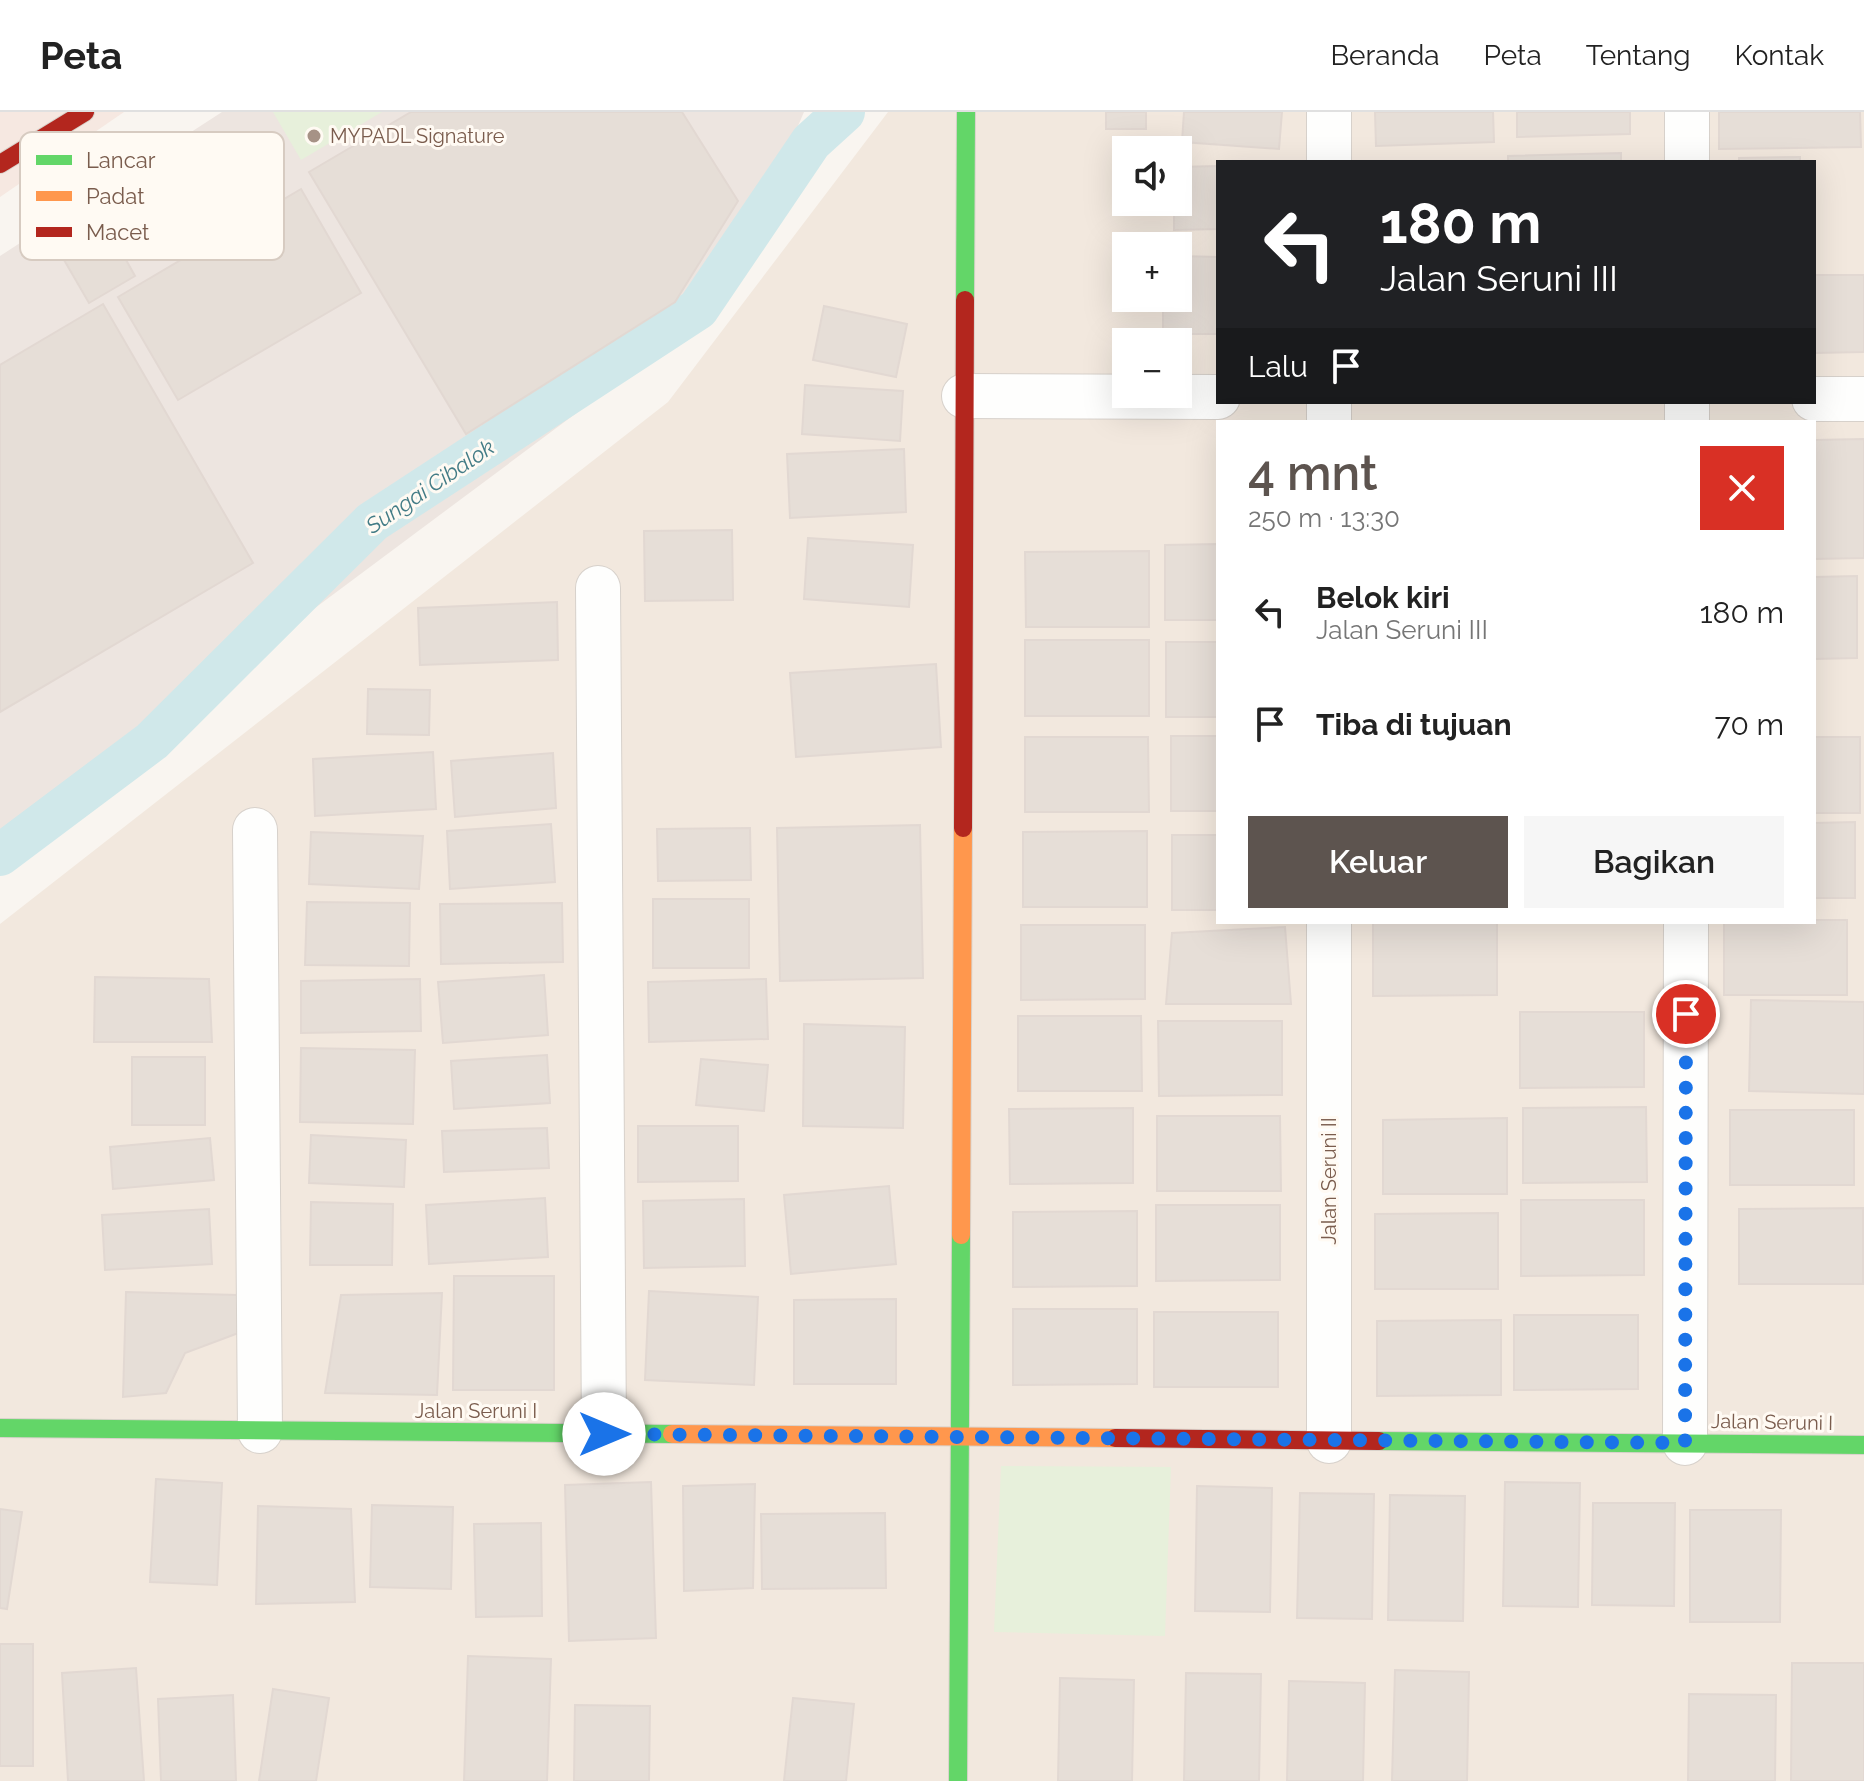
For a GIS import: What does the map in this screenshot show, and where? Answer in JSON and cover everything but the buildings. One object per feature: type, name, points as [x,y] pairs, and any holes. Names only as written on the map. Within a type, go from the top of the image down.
[{"type":"main road","points":[[52,132],[85,112]]},
{"type":"main road","points":[[958,1781],[966,112]]},
{"type":"main road","points":[[0,164],[20,152]]},
{"type":"main road","name":"Jalan Seruni I","points":[[0,1428],[1864,1445]]},
{"type":"street","points":[[1329,112],[1329,160]]},
{"type":"street","points":[[1687,112],[1687,160]]},
{"type":"street","points":[[964,396],[1216,397]]},
{"type":"street","points":[[1816,399],[1864,399]]},
{"type":"street","points":[[598,588],[604,1434]]},
{"type":"street","points":[[255,830],[260,1431]]},
{"type":"street","name":"Jalan Seruni II","points":[[1329,924],[1329,1441]]},
{"type":"street","points":[[1685,1443],[1686,924]]},
{"type":"shaded area","points":[[0,112],[124,112],[95,132],[20,132],[20,183],[0,197]]},
{"type":"shaded area","points":[[222,112],[804,112],[720,306],[0,843],[0,256],[20,243],[20,260],[284,260],[284,132],[191,132]]},
{"type":"shaded area","points":[[888,112],[1864,112],[1864,1781],[0,1781],[0,924],[668,402]]},
{"type":"green space","name":"MYPADL Signature","points":[[273,112],[382,112],[301,160]]},
{"type":"green space","points":[[1001,1466],[1171,1467],[1165,1636],[994,1632]]},
{"type":"waterway","name":"Sungai Cibalok","points":[[0,855],[152,741],[372,522],[698,309],[811,142],[844,112]]},
{"type":"traffic: fast","points":[[965,300],[966,112]]},
{"type":"traffic: fast","points":[[958,1781],[961,1235]]},
{"type":"traffic: fast","points":[[0,1428],[672,1434]]},
{"type":"traffic: fast","points":[[1379,1441],[1864,1445]]},
{"type":"traffic: slow","points":[[961,1235],[963,828]]},
{"type":"traffic: slow","points":[[672,1434],[1115,1438]]},
{"type":"traffic: jam","points":[[52,132],[85,112]]},
{"type":"traffic: jam","points":[[0,164],[20,152]]},
{"type":"traffic: jam","points":[[963,828],[965,300]]},
{"type":"traffic: jam","points":[[1115,1438],[1379,1441]]},
{"type":"place","name":"MYPADL Signature","points":[[314,136]]},
{"type":"route","points":[[604,1434],[1685,1443],[1686,1014]]}]
